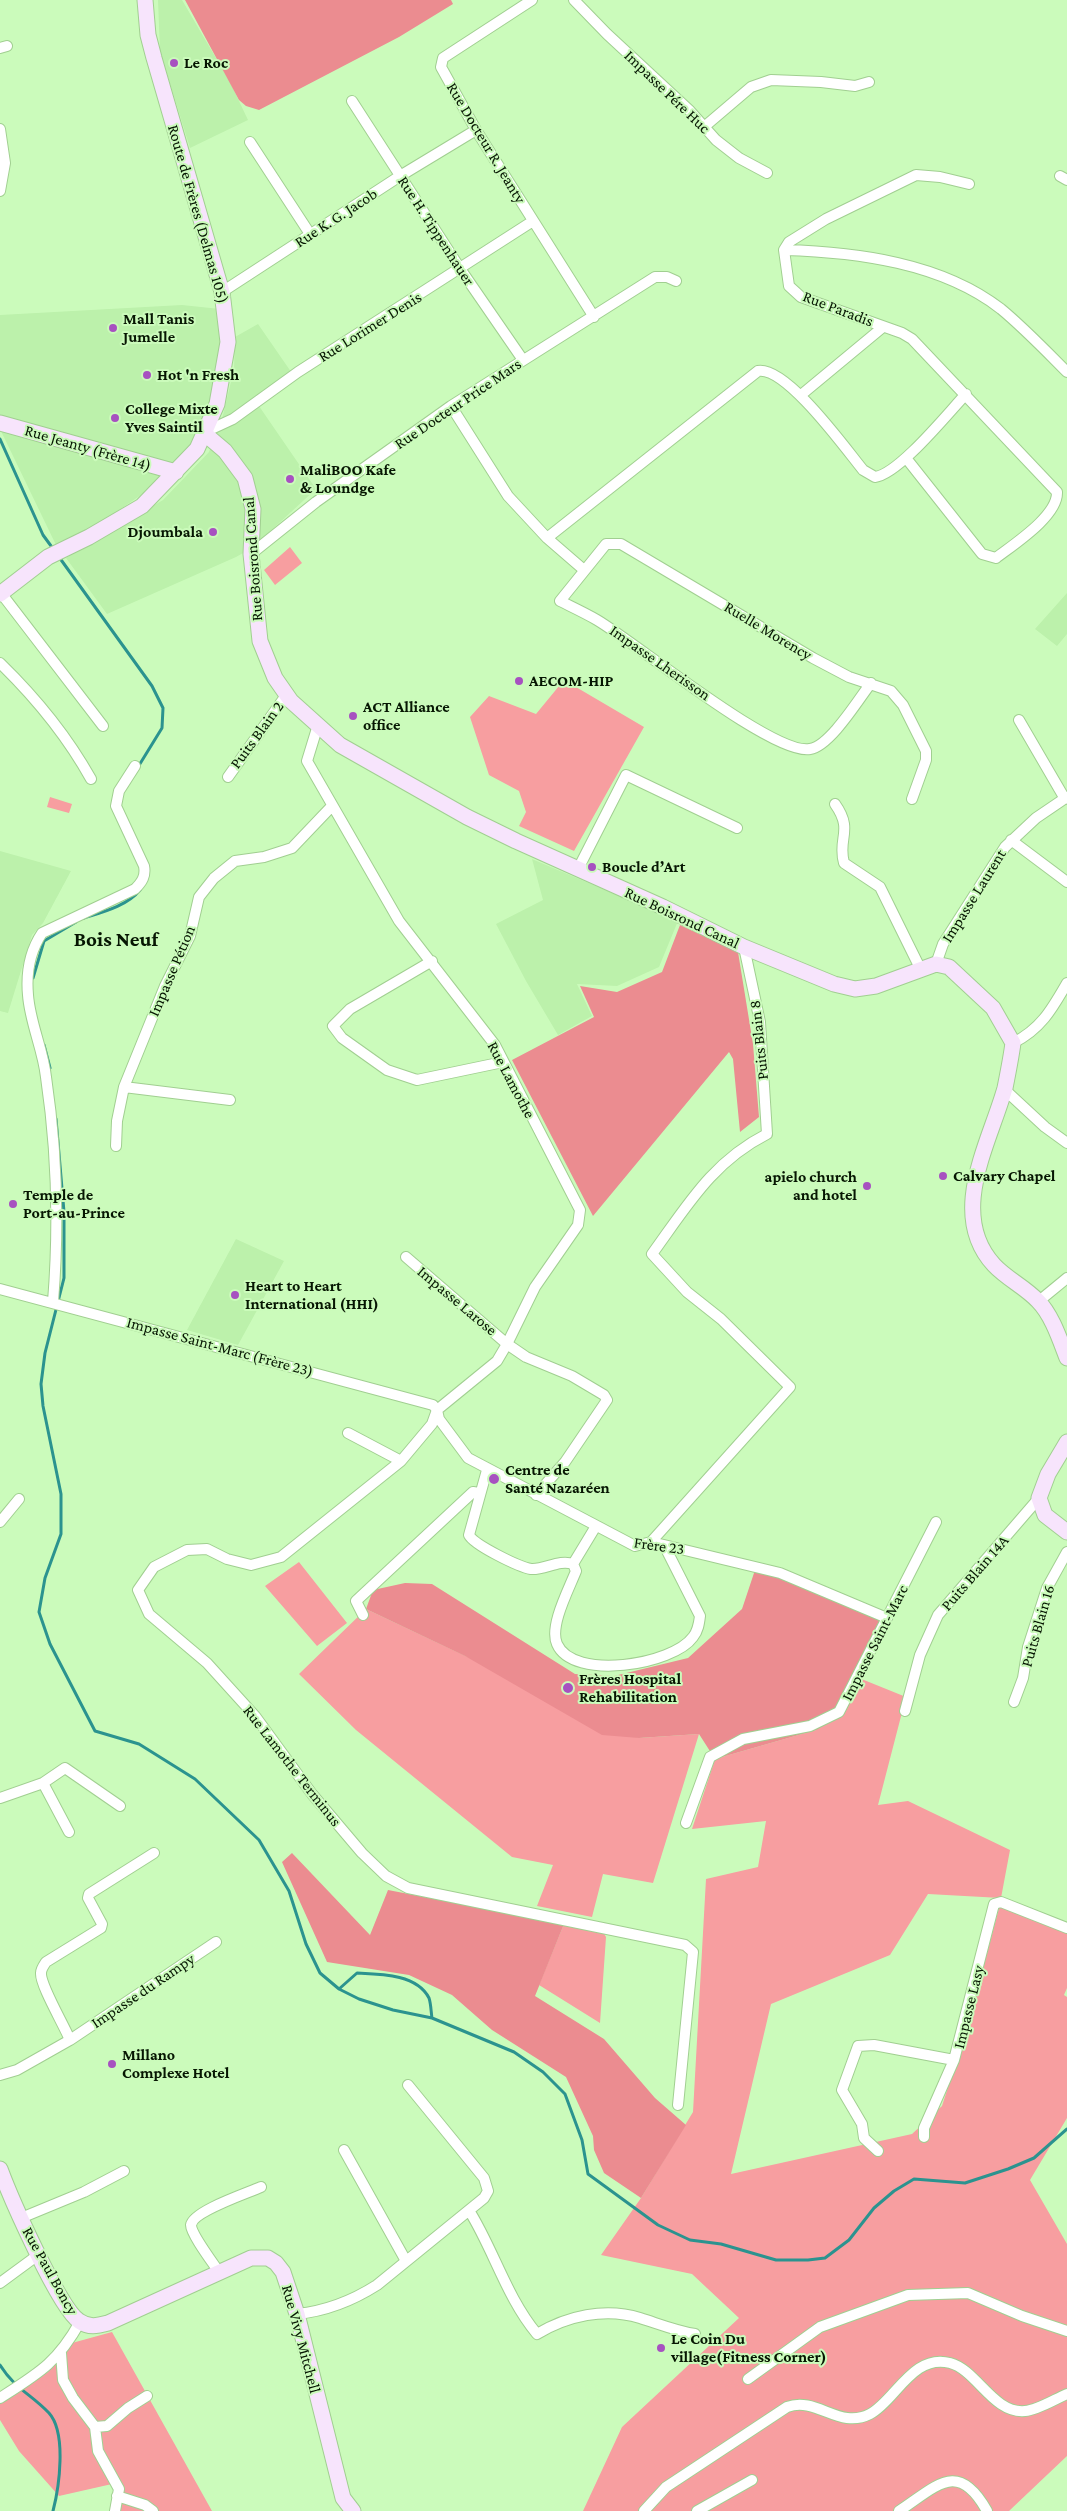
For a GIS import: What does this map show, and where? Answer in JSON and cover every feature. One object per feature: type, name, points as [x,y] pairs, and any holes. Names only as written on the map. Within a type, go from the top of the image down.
[{"type":"street","name":"Route de Frères (Delmas 105)","points":[[1,593],[48,556],[89,537],[142,506],[197,449],[206,432],[222,381],[228,342],[222,292],[154,58],[148,35],[145,0]]},
{"type":"street","name":"Rue Docteur R. Jeanty","points":[[532,0],[443,58],[441,67],[476,130],[594,317]]},
{"type":"street","name":"Impasse Pére Huc","points":[[574,0],[716,140],[739,158],[767,173]]},
{"type":"street","points":[[704,127],[751,87],[771,80],[821,82],[854,86],[869,82]]},
{"type":"street","name":"Rue H. Tippenhauer","points":[[352,101],[461,270],[523,360]]},
{"type":"street","points":[[0,129],[5,163],[0,191]]},
{"type":"street","name":"Rue K. G. Jacob","points":[[222,292],[400,176],[476,130]]},
{"type":"street","points":[[250,142],[310,234]]},
{"type":"street","points":[[969,184],[940,177],[916,175],[826,219],[789,242],[784,250],[851,256],[921,269],[971,290],[1001,309],[1067,372]]},
{"type":"street","name":"Rue Lorimer Denis","points":[[206,432],[233,419],[298,372],[461,270],[534,221]]},
{"type":"street","name":"Rue Paradis","points":[[784,250],[789,286],[802,297],[912,339],[1057,492],[1057,501],[1052,512],[996,558],[988,558],[982,554],[906,458]]},
{"type":"street","name":"Rue Docteur Price Mars","points":[[251,554],[316,502],[451,406],[655,277],[667,277],[676,281]]},
{"type":"street","points":[[801,395],[884,327]]},
{"type":"street","points":[[1054,360],[1067,361]]},
{"type":"street","points":[[547,538],[758,371],[774,373],[801,395],[870,475],[880,476],[906,458],[966,394]]},
{"type":"street","points":[[451,406],[508,496],[547,538],[584,570]]},
{"type":"street","name":"Rue Jeanty (Frère 14)","points":[[1,423],[176,472]]},
{"type":"street","name":"Rue Boisrond Canal","points":[[206,432],[225,451],[245,478],[253,509],[251,554],[260,641],[275,678],[287,694],[340,745],[467,817],[663,907],[744,947],[834,984],[855,989],[876,986],[936,964]]},
{"type":"street","name":"Ruelle Morency","points":[[560,601],[606,544],[621,544],[813,658],[849,677],[891,691],[897,697],[920,736],[926,751],[926,760],[912,799]]},
{"type":"street","points":[[1,593],[103,726]]},
{"type":"street","name":"Impasse Lherisson","points":[[560,601],[598,620],[756,730],[795,749],[815,748],[828,737],[871,684]]},
{"type":"street","points":[[0,663],[32,695],[80,760],[91,779]]},
{"type":"street","name":"Puits Blain 2","points":[[228,776],[287,694]]},
{"type":"street","points":[[1019,720],[1066,798]]},
{"type":"street","name":"Rue Lamothe","points":[[318,725],[307,761],[399,921],[432,961],[495,1046],[580,1210],[578,1226],[535,1287],[497,1361],[437,1410]]},
{"type":"street","points":[[53,1302],[57,1250],[55,1172],[46,1076],[28,994],[30,958],[35,943],[42,933],[135,889],[140,883],[145,872],[144,866],[116,806],[119,791],[136,766]]},
{"type":"street","points":[[578,869],[626,775],[737,828]]},
{"type":"street","name":"Impasse Laurent","points":[[936,964],[943,944],[1011,840],[1036,818],[1066,798]]},
{"type":"street","points":[[835,804],[846,824],[844,863],[880,887],[920,970]]},
{"type":"street","name":"Impasse Pétion","points":[[116,1146],[117,1121],[124,1087],[165,986],[190,936],[199,897],[214,878],[235,861],[264,857],[292,848],[332,806]]},
{"type":"street","points":[[1011,840],[1066,878]]},
{"type":"street","name":"Puits Blain 8","points":[[651,1542],[790,1387],[721,1319],[687,1292],[652,1254],[708,1177],[750,1143],[766,1134],[760,1022],[744,947]]},
{"type":"street","points":[[432,961],[356,1005],[333,1026],[342,1038],[387,1070],[417,1080],[503,1062]]},
{"type":"street","points":[[936,964],[949,967],[972,986],[992,1008],[1014,1043],[1004,1089],[983,1150],[975,1183],[973,1218],[976,1236],[992,1264],[1038,1301],[1058,1335],[1067,1358]]},
{"type":"street","points":[[1014,1043],[1030,1035],[1046,1019],[1067,983]]},
{"type":"street","points":[[124,1087],[230,1100]]},
{"type":"street","points":[[1004,1089],[1045,1127],[1067,1143]]},
{"type":"street","name":"Impasse Larose","points":[[406,1258],[507,1344],[526,1357],[572,1376],[604,1395],[607,1400],[565,1462],[536,1495]]},
{"type":"street","points":[[1038,1301],[1067,1278]]},
{"type":"street","name":"Impasse Saint-Marc (Frère 23)","points":[[0,1288],[433,1405],[437,1410]]},
{"type":"street","name":"Frère 23","points":[[437,1410],[439,1419],[468,1458],[487,1470],[635,1546],[651,1542],[664,1544],[780,1573],[887,1618]]},
{"type":"street","name":"Rue Lamothe Terminus","points":[[437,1410],[432,1424],[401,1461],[281,1558],[251,1565],[227,1559],[207,1549],[187,1550],[154,1567],[138,1590],[148,1614],[206,1663],[254,1716],[312,1794],[349,1838],[386,1876],[408,1888],[686,1945],[690,1948],[693,1952],[678,2105]]},
{"type":"street","points":[[348,1433],[401,1461]]},
{"type":"street","points":[[1067,1442],[1048,1474],[1039,1498],[1045,1515],[1067,1532]]},
{"type":"street","points":[[487,1470],[479,1493],[469,1535],[471,1540],[522,1566],[532,1569],[567,1562],[573,1564],[576,1571],[556,1625],[557,1644],[567,1656],[585,1665],[612,1665],[652,1661],[676,1651],[692,1639],[699,1627],[700,1616],[664,1544]]},
{"type":"street","points":[[363,1615],[356,1601],[473,1492],[479,1493]]},
{"type":"street","name":"Puits Blain 14A","points":[[906,1711],[920,1655],[938,1615],[1039,1498]]},
{"type":"street","points":[[0,1522],[19,1499]]},
{"type":"street","name":"Impasse Saint-Marc","points":[[686,1823],[710,1757],[743,1739],[810,1726],[839,1712],[936,1522]]},
{"type":"street","points":[[573,1564],[596,1526]]},
{"type":"street","name":"Puits Blain 16","points":[[1014,1702],[1023,1678],[1028,1647],[1047,1588],[1067,1552]]},
{"type":"street","points":[[0,1798],[43,1782],[63,1768],[67,1768],[120,1806]]},
{"type":"street","points":[[43,1782],[69,1832]]},
{"type":"street","points":[[70,2040],[43,1984],[42,1967],[46,1962],[101,1928],[102,1924],[88,1898],[89,1894],[154,1853]]},
{"type":"street","name":"Impasse Lasy","points":[[878,2151],[864,2138],[862,2124],[842,2090],[858,2046],[874,2045],[954,2060],[994,1904],[1001,1902],[1067,1928]]},
{"type":"street","name":"Impasse du Rampy","points":[[0,2075],[17,2070],[70,2040],[216,1942]]},
{"type":"street","points":[[924,2137],[924,2128],[954,2060]]},
{"type":"street","points":[[296,2314],[314,2312],[359,2296],[470,2212],[484,2198],[488,2191],[487,2184],[408,2085]]},
{"type":"street","points":[[344,2150],[406,2261]]},
{"type":"street","name":"Rue Paul Boncy","points":[[0,2169],[38,2255],[73,2317],[80,2322],[95,2327],[108,2324],[185,2287]]},
{"type":"street","points":[[22,2218],[84,2192],[124,2171]]},
{"type":"street","points":[[219,2272],[193,2231],[193,2221],[196,2216],[261,2187]]},
{"type":"street","points":[[470,2212],[486,2237],[521,2314],[537,2334],[568,2319],[591,2314],[638,2317],[671,2330],[695,2334]]},
{"type":"street","points":[[0,2282],[38,2255]]},
{"type":"street","name":"Rue Vivy Mitchell","points":[[185,2287],[251,2258],[268,2258],[276,2263],[283,2272],[296,2314],[343,2498],[352,2511]]},
{"type":"street","points":[[748,2379],[820,2327],[908,2295],[968,2293],[1022,2316],[1067,2331]]},
{"type":"street","points":[[0,2398],[50,2365],[61,2353],[80,2322]]},
{"type":"street","points":[[61,2353],[63,2380],[73,2398],[95,2427],[98,2451],[119,2489],[115,2511]]},
{"type":"street","points":[[644,2511],[666,2487],[787,2407],[804,2404],[852,2420],[871,2413],[916,2370],[935,2362],[950,2363],[965,2372],[1009,2408],[1024,2411],[1067,2394]]},
{"type":"street","points":[[95,2427],[107,2426],[128,2408],[147,2396]]},
{"type":"street","points":[[697,2511],[752,2480]]},
{"type":"street","points":[[899,2511],[940,2484],[953,2481],[966,2484],[974,2490],[987,2511]]},
{"type":"street","points":[[117,2496],[145,2505],[153,2511]]},
{"type":"shaded area","points":[[158,0],[182,0],[230,82],[248,120],[190,148],[160,51]]},
{"type":"shaded area","points":[[185,0],[451,0],[453,4],[399,37],[259,110],[246,106],[239,100]]},
{"type":"shaded area","points":[[182,305],[220,309],[221,356],[204,433],[154,486],[103,521],[56,545],[0,429],[0,315]]},
{"type":"shaded area","points":[[258,324],[296,379],[259,406],[316,489],[252,548],[236,557],[107,614],[66,558],[163,500],[209,452],[223,415],[234,369],[235,337]]},
{"type":"shaded area","points":[[290,547],[302,563],[275,585],[264,570]]},
{"type":"shaded area","points":[[1067,593],[1067,634],[1057,646],[1035,629]]},
{"type":"shaded area","points":[[564,680],[644,727],[574,851],[519,826],[526,812],[519,791],[489,775],[470,717],[489,696],[536,714]]},
{"type":"shaded area","points":[[50,797],[72,804],[69,813],[47,807]]},
{"type":"shaded area","points":[[0,851],[71,871],[43,923],[32,935],[8,1013],[0,1011]]},
{"type":"shaded area","points":[[532,859],[678,921],[659,967],[617,986],[577,984],[592,1016],[558,1035],[526,981],[496,924],[543,900]]},
{"type":"shaded area","points":[[680,925],[738,952],[753,1044],[759,1117],[740,1132],[733,1059],[729,1052],[593,1216],[512,1060],[594,1017],[580,986],[617,992],[662,972]]},
{"type":"shaded area","name":"Heart to Heart International (HHI)","points":[[236,1239],[284,1261],[238,1345],[187,1330]]},
{"type":"shaded area","points":[[299,1562],[347,1623],[317,1646],[265,1586]]},
{"type":"shaded area","points":[[755,1570],[779,1577],[883,1620],[840,1716],[816,1730],[715,1759],[699,1734],[639,1738],[602,1735],[465,1656],[366,1609],[373,1590],[405,1583],[432,1584],[575,1674],[614,1676],[688,1658],[742,1609]]},
{"type":"shaded area","points":[[366,1609],[639,1738],[699,1734],[653,1883],[603,1874],[592,1917],[537,1906],[553,1865],[512,1857],[356,1730],[299,1674]]},
{"type":"shaded area","points":[[859,1678],[906,1697],[878,1805],[908,1801],[1010,1850],[1001,1898],[928,1894],[890,1955],[771,2004],[731,2174],[912,2134],[942,2106],[968,2025],[999,1908],[1005,1906],[1067,1932],[1067,1988],[1064,1995],[1067,1997],[1067,2118],[1030,2180],[1067,2244],[1067,2456],[1009,2511],[583,2511],[622,2427],[739,2318],[692,2274],[601,2255],[641,2198],[693,2112],[706,1879],[758,1867],[766,1821],[692,1829],[715,1759],[816,1730]]},
{"type":"shaded area","points":[[292,1853],[370,1935],[388,1890],[564,1924],[535,1996],[604,2039],[655,2098],[686,2125],[641,2198],[604,2173],[594,2150],[593,2136],[566,2077],[492,2030],[452,1995],[409,1975],[327,1962],[282,1862]]},
{"type":"shaded area","points":[[564,1924],[602,1930],[606,1937],[600,2023],[539,1985]]},
{"type":"shaded area","points":[[112,2332],[212,2511],[118,2511],[123,2487],[112,2484],[59,2496],[19,2451],[0,2420],[0,2404],[48,2372],[72,2343]]},
{"type":"waterway","points":[[0,439],[43,535],[54,550]]},
{"type":"waterway","points":[[59,557],[152,686],[163,708],[162,728],[138,767]]},
{"type":"waterway","points":[[84,918],[122,904],[135,896],[140,890]]},
{"type":"waterway","points":[[33,978],[44,941],[76,922]]},
{"type":"waterway","points":[[44,1045],[50,1068]]},
{"type":"waterway","points":[[56,1119],[64,1212],[64,1278],[45,1353],[41,1384],[43,1406],[61,1494],[61,1534],[45,1578],[39,1612],[50,1644],[95,1731],[139,1744],[195,1779],[259,1840],[289,1891],[306,1944],[320,1973],[339,1989],[359,1999],[393,2010],[432,2018],[514,2052],[543,2072],[565,2094],[582,2140],[588,2174],[658,2225],[690,2240],[721,2244],[776,2260],[825,2258],[849,2240],[874,2208],[894,2191],[914,2179],[965,2183],[1008,2169],[1034,2158],[1067,2129]]},
{"type":"waterway","points":[[339,1989],[357,1973],[387,1975],[407,1980],[416,1984],[429,1998],[432,2018]]},
{"type":"waterway","points":[[0,2365],[11,2380],[42,2406],[55,2422],[60,2447],[60,2461],[53,2511]]},
{"type":"place","name":"Le Roc","points":[[174,63]]},
{"type":"place","name":"Mall Tanis Jumelle","points":[[113,328]]},
{"type":"place","name":"Hot 'n Fresh","points":[[147,375]]},
{"type":"place","name":"College Mixte Yves Saintil","points":[[115,418]]},
{"type":"place","name":"MaliBOO Kafe & Loundge","points":[[290,479]]},
{"type":"place","name":"Djoumbala","points":[[213,532]]},
{"type":"place","name":"AECOM-HIP","points":[[519,681]]},
{"type":"place","name":"ACT Alliance office","points":[[353,716]]},
{"type":"place","name":"Boucle d’Art","points":[[592,867]]},
{"type":"place","name":"Calvary Chapel","points":[[943,1176]]},
{"type":"place","name":"apielo church and hotel","points":[[867,1186]]},
{"type":"place","name":"Temple de Port-au-Prince","points":[[13,1204]]},
{"type":"place","name":"Heart to Heart International (HHI)","points":[[235,1295]]},
{"type":"place","name":"Centre de Santé Nazaréen","points":[[494,1479]]},
{"type":"place","name":"Frères Hospital Rehabilitation","points":[[568,1688]]},
{"type":"place","name":"Millano Complexe Hotel","points":[[112,2064]]},
{"type":"place","name":"Le Coin Du village(Fitness Corner)","points":[[661,2348]]},
{"type":"district","name":"Bois Neuf","points":[[116,940]]}]
